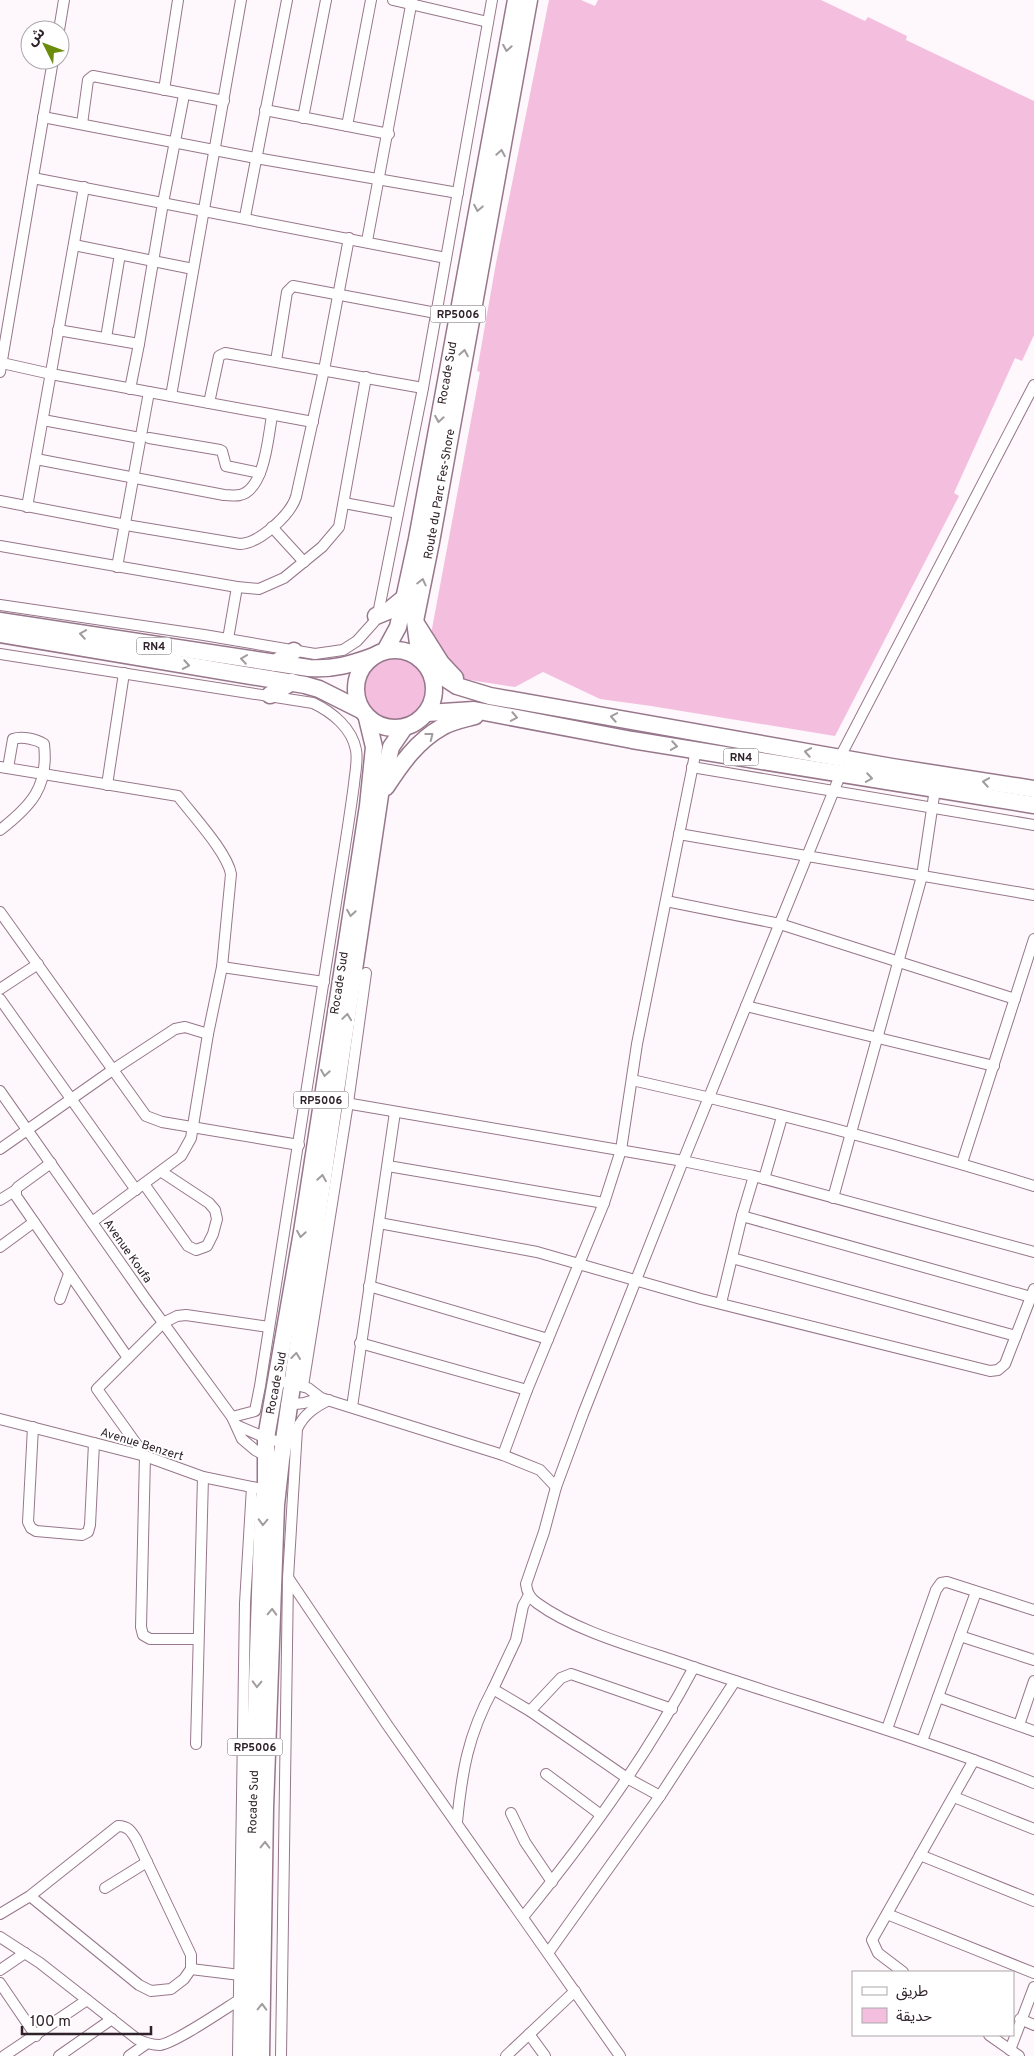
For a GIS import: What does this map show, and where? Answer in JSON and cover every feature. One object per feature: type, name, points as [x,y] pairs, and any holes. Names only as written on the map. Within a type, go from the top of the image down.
[{"type":"main road","name":"Rocade Sud","points":[[379,653],[398,627],[417,539],[516,0]]},
{"type":"main road","name":"Route du Parc Fes-Shore","points":[[424,663],[415,621],[529,0]]},
{"type":"main road","points":[[376,616],[388,611],[404,598]]},
{"type":"main road","name":"RN4","points":[[0,621],[324,669],[353,663],[379,653],[397,650],[410,652],[449,682],[471,691],[841,765],[935,789],[1034,805]]},
{"type":"main road","points":[[415,621],[449,673],[471,691]]},
{"type":"main road","name":"RN4","points":[[0,634],[292,682],[319,689],[364,714],[373,723],[388,728],[404,728]]},
{"type":"main road","points":[[275,663],[294,651]]},
{"type":"main road","points":[[364,714],[356,699],[355,686],[358,674],[364,664],[379,653]]},
{"type":"main road","points":[[404,728],[420,720],[427,713],[434,695],[434,686],[424,663]]},
{"type":"main road","points":[[270,696],[292,682]]},
{"type":"main road","name":"RN4","points":[[427,713],[474,710],[615,737],[696,750],[841,765],[1034,789]]},
{"type":"main road","points":[[380,795],[411,752],[433,732],[450,723],[489,712]]},
{"type":"main road","name":"Rocade Sud","points":[[273,1458],[266,1438],[297,1261],[357,822],[371,779],[374,747],[364,714]]},
{"type":"main road","name":"Rocade Sud","points":[[248,2056],[253,1797],[263,1503],[273,1458],[283,1443],[289,1404],[298,1385],[341,1102],[380,795],[391,747],[404,728]]},
{"type":"main road","name":"Rocade Sud","points":[[261,2056],[265,1808],[282,1548],[265,1489]]},
{"type":"street","points":[[61,20],[64,0]]},
{"type":"street","points":[[164,90],[178,0]]},
{"type":"street","points":[[171,396],[241,0]]},
{"type":"street","points":[[245,217],[287,0]]},
{"type":"street","points":[[303,118],[326,0]]},
{"type":"street","points":[[347,126],[371,0]]},
{"type":"street","points":[[393,0],[412,2],[488,22]]},
{"type":"street","points":[[0,605],[315,654],[342,650],[365,633],[379,609],[423,388],[492,0]]},
{"type":"street","points":[[368,241],[412,2]]},
{"type":"street","points":[[51,70],[1,368],[51,374],[313,422]]},
{"type":"street","points":[[82,124],[88,80],[93,76],[184,95],[224,101]]},
{"type":"street","points":[[130,388],[140,344],[163,203],[184,95]]},
{"type":"street","points":[[265,110],[388,134]]},
{"type":"street","points":[[43,117],[458,194]]},
{"type":"street","points":[[33,178],[245,217],[446,258]]},
{"type":"street","points":[[27,506],[84,188]]},
{"type":"street","points":[[0,501],[126,526],[240,544],[251,542],[272,527],[294,505],[324,370],[349,238]]},
{"type":"street","points":[[74,245],[193,269]]},
{"type":"street","points":[[106,338],[120,254]]},
{"type":"street","points":[[276,361],[289,288],[293,286],[339,293],[436,313]]},
{"type":"street","points":[[58,330],[140,344]]},
{"type":"street","points":[[209,403],[219,356],[222,354],[276,361],[423,388]]},
{"type":"street","points":[[0,546],[237,587],[265,588],[284,578],[334,536],[342,519],[366,377]]},
{"type":"street","points":[[1034,385],[841,765],[833,792],[635,1280],[556,1487],[544,1532],[526,1584],[529,1595],[537,1604],[592,1631],[735,1681],[922,1741],[1034,1783]]},
{"type":"street","points":[[118,567],[133,478],[145,438],[149,392]]},
{"type":"street","points":[[36,459],[233,496],[241,495],[254,485],[260,473],[272,416]]},
{"type":"street","points":[[42,420],[220,450],[226,466],[260,473]]},
{"type":"street","points":[[344,502],[398,513]]},
{"type":"street","points":[[272,527],[304,562]]},
{"type":"street","points":[[228,639],[237,587]]},
{"type":"street","points":[[0,654],[312,703],[340,721],[356,749],[354,779],[357,822],[324,982],[255,1411]]},
{"type":"street","points":[[106,784],[124,673]]},
{"type":"street","points":[[0,830],[28,806],[39,789],[43,774],[44,744],[38,741],[19,738],[11,742],[4,768],[43,774],[106,784],[178,796],[230,865],[232,881],[222,967],[208,1034],[191,1138],[181,1156],[162,1172],[92,1222]]},
{"type":"street","points":[[503,1455],[527,1390],[604,1203],[621,1150],[637,1044],[696,750]]},
{"type":"street","points":[[692,767],[1034,826]]},
{"type":"street","points":[[354,779],[371,779]]},
{"type":"street","points":[[832,1198],[922,876],[935,789]]},
{"type":"street","points":[[679,834],[1034,896]]},
{"type":"street","points":[[666,901],[780,924],[1015,998]]},
{"type":"street","points":[[0,912],[146,1116],[162,1122],[299,1145]]},
{"type":"street","points":[[962,1164],[1034,938]]},
{"type":"street","points":[[0,989],[38,964]]},
{"type":"street","points":[[222,967],[324,982]]},
{"type":"street","points":[[366,973],[341,1102],[682,1161],[759,1178],[1034,1252]]},
{"type":"street","points":[[0,1000],[71,1099],[188,1246],[196,1250],[207,1246],[217,1219],[215,1210],[209,1202],[162,1172]]},
{"type":"street","points":[[746,1006],[994,1066]]},
{"type":"street","points":[[0,1149],[114,1069],[175,1029],[185,1027],[208,1034]]},
{"type":"street","points":[[632,1080],[850,1133],[1034,1186]]},
{"type":"street","name":"Avenue Koufa","points":[[0,1092],[234,1421],[242,1439],[273,1458]]},
{"type":"street","points":[[352,1407],[395,1112]]},
{"type":"street","points":[[720,1303],[742,1216],[759,1178],[782,1117]]},
{"type":"street","points":[[0,1200],[51,1163]]},
{"type":"street","points":[[388,1166],[604,1203]]},
{"type":"street","points":[[16,1190],[16,1196],[128,1358]]},
{"type":"street","points":[[379,1223],[537,1252],[720,1303],[990,1371],[998,1370],[1005,1364],[1032,1293],[742,1216]]},
{"type":"street","points":[[0,1247],[34,1222]]},
{"type":"street","points":[[732,1258],[1016,1336]]},
{"type":"street","points":[[60,1299],[69,1274]]},
{"type":"street","points":[[369,1286],[548,1339]]},
{"type":"street","points":[[198,1640],[150,1639],[143,1635],[141,1627],[145,1456],[97,1390],[164,1323],[177,1316],[186,1315],[269,1327]]},
{"type":"street","points":[[360,1343],[527,1390]]},
{"type":"street","points":[[276,1380],[298,1385],[325,1399],[503,1455],[540,1470],[556,1487]]},
{"type":"street","points":[[234,1421],[255,1411],[271,1407],[325,1399]]},
{"type":"street","points":[[281,2056],[288,1578],[282,1548],[297,1429],[304,1416],[325,1399]]},
{"type":"street","name":"Avenue Benzert","points":[[0,1419],[145,1456],[203,1477],[265,1489]]},
{"type":"street","points":[[234,1421],[266,1438],[283,1443]]},
{"type":"street","points":[[33,1427],[28,1522],[31,1528],[36,1531],[82,1534],[88,1532],[90,1525],[94,1443]]},
{"type":"street","points":[[196,1744],[203,1477]]},
{"type":"street","points":[[238,2056],[244,1612],[265,1489]]},
{"type":"street","points":[[288,1578],[388,1726],[620,2056]]},
{"type":"street","points":[[887,1729],[936,1590],[941,1584],[947,1582],[1034,1610]]},
{"type":"street","points":[[922,1741],[976,1592]]},
{"type":"street","points":[[457,1822],[461,1778],[474,1728],[516,1640],[523,1606],[529,1595]]},
{"type":"street","points":[[960,1636],[1034,1660]]},
{"type":"street","points":[[523,1917],[552,1882],[627,1778],[672,1709],[694,1667]]},
{"type":"street","points":[[530,1711],[561,1678],[571,1674],[672,1709]]},
{"type":"street","points":[[548,1953],[660,1796],[735,1681]]},
{"type":"street","points":[[1018,1725],[1034,1681]]},
{"type":"street","points":[[493,1689],[530,1711],[627,1778],[660,1796]]},
{"type":"street","points":[[938,1697],[1034,1731]]},
{"type":"street","points":[[902,1971],[878,1953],[872,1940],[974,1760]]},
{"type":"street","points":[[546,1774],[601,1815]]},
{"type":"street","points":[[954,1797],[1034,1829]]},
{"type":"street","points":[[511,1813],[525,1842],[552,1882]]},
{"type":"street","points":[[0,1914],[30,1896],[118,1826],[124,1826],[131,1830],[191,1955],[191,1969],[184,1979],[171,1989],[151,1991],[139,1985],[30,1896]]},
{"type":"street","points":[[920,1855],[1034,1901]]},
{"type":"street","points":[[105,1888],[147,1862]]},
{"type":"street","points":[[887,1914],[1034,1973]]},
{"type":"street","points":[[0,1937],[146,2044],[161,2045],[174,2040],[239,2000]]},
{"type":"street","points":[[0,1970],[25,1954]]},
{"type":"street","points":[[191,1969],[240,1976]]},
{"type":"street","points":[[0,1983],[36,2036]]},
{"type":"street","points":[[990,2036],[1014,2053],[1020,2019],[1034,1987]]},
{"type":"street","points":[[506,2056],[575,1991]]},
{"type":"street","points":[[0,2052],[3,2056],[36,2036],[87,2000]]},
{"type":"street","points":[[59,2056],[112,2019]]},
{"type":"street","points":[[1020,2019],[1034,2024]]},
{"type":"street","points":[[529,2034],[545,2056]]},
{"type":"street","points":[[129,2056],[146,2044]]},
{"type":"green space","points":[[549,0],[581,0],[595,6],[598,0],[821,0],[865,21],[868,17],[907,36],[906,40],[1034,101],[1034,335],[1022,361],[1015,358],[954,493],[959,496],[835,736],[600,699],[543,672],[515,687],[463,679],[431,634],[480,372],[477,371],[496,263]]},
{"type":"green space","points":[[395,655],[414,661],[424,671],[430,690],[424,709],[414,719],[395,725],[376,719],[366,709],[360,690],[366,671],[376,661]]}]
